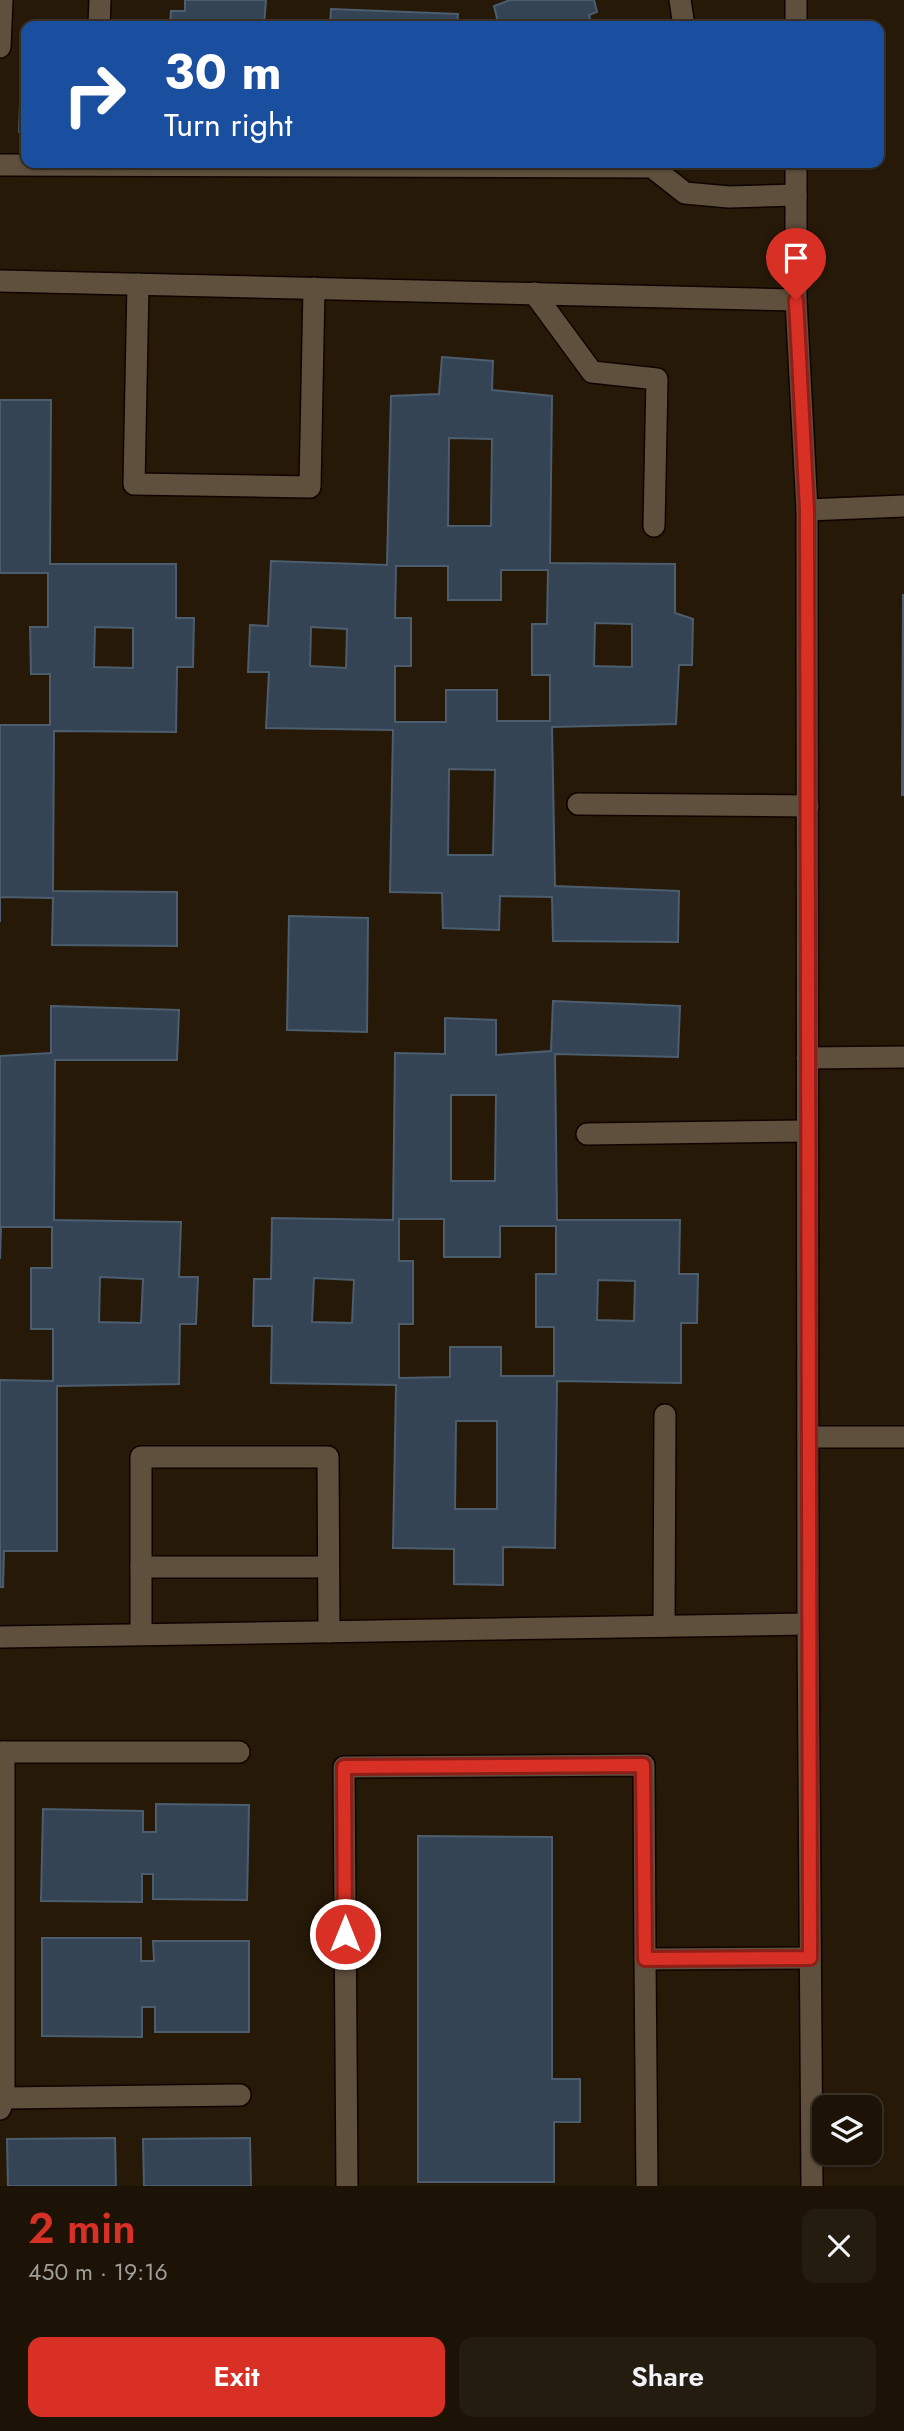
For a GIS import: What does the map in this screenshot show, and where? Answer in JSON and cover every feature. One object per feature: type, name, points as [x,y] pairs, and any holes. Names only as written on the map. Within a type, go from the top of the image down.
[{"type":"street","points":[[0,47],[2,0]]},
{"type":"street","points":[[99,21],[100,0]]},
{"type":"street","points":[[680,0],[683,21]]},
{"type":"street","points":[[796,0],[796,21]]},
{"type":"street","points":[[0,165],[21,165]]},
{"type":"street","points":[[656,168],[685,193],[729,197],[796,195]]},
{"type":"street","points":[[796,168],[796,300],[807,510],[808,1624],[812,2186]]},
{"type":"street","points":[[0,281],[796,300]]},
{"type":"street","points":[[138,284],[134,484],[310,487],[314,288]]},
{"type":"street","points":[[534,293],[592,372],[657,379],[654,526]]},
{"type":"street","points":[[807,510],[904,506]]},
{"type":"street","points":[[578,804],[808,806]]},
{"type":"street","points":[[807,1058],[904,1057]]},
{"type":"street","points":[[587,1134],[807,1131]]},
{"type":"street","points":[[664,1415],[664,1626]]},
{"type":"street","points":[[808,1437],[904,1437]]},
{"type":"street","points":[[141,1634],[141,1457],[328,1457],[329,1632]]},
{"type":"street","points":[[141,1567],[328,1567]]},
{"type":"street","points":[[0,1636],[808,1624]]},
{"type":"street","points":[[239,1752],[2,1752],[2,2103],[240,2095]]},
{"type":"street","points":[[347,2186],[344,1767],[643,1765],[647,2186]]},
{"type":"street","points":[[645,1959],[810,1958]]},
{"type":"building","points":[[185,0],[266,0],[264,21],[170,21],[171,11],[185,11]]},
{"type":"building","points":[[510,0],[594,0],[597,12],[589,15],[591,21],[498,21],[494,6]]},
{"type":"building","points":[[331,9],[458,14],[457,21],[330,21]]},
{"type":"building","points":[[21,73],[21,132],[19,132]]},
{"type":"building","points":[[442,357],[493,361],[492,390],[552,396],[550,563],[675,564],[675,613],[693,619],[692,665],[679,665],[676,724],[552,727],[555,886],[679,891],[678,942],[553,941],[552,897],[500,896],[499,930],[443,928],[442,893],[390,892],[393,730],[266,728],[269,672],[248,672],[250,625],[268,626],[271,561],[387,565],[391,396],[439,394]],"holes":[[[449,438],[492,439],[491,526],[448,526]],[[396,566],[448,566],[448,600],[501,600],[501,570],[548,570],[547,624],[532,624],[532,675],[550,675],[550,721],[497,721],[497,690],[446,690],[446,722],[395,722],[395,666],[411,666],[411,618],[395,618]],[[595,623],[632,624],[632,667],[594,666]],[[311,627],[347,629],[346,668],[310,666]],[[449,769],[495,770],[493,855],[448,855]]]},
{"type":"building","points":[[0,400],[51,400],[50,564],[176,564],[176,618],[194,618],[193,667],[177,667],[176,732],[54,731],[53,891],[177,892],[177,946],[52,945],[53,898],[0,897],[0,725],[50,725],[50,674],[31,674],[30,627],[48,627],[48,573],[0,573]],"holes":[[[95,627],[133,628],[133,668],[94,667]]]},
{"type":"building","points":[[903,595],[904,795],[902,795]]},
{"type":"building","points":[[289,916],[368,918],[367,1032],[287,1030]]},
{"type":"building","points":[[553,1001],[680,1006],[678,1057],[555,1054],[557,1220],[680,1220],[679,1274],[698,1274],[697,1323],[681,1323],[681,1383],[557,1381],[555,1548],[503,1547],[503,1585],[454,1584],[454,1549],[393,1548],[396,1385],[271,1383],[272,1326],[253,1326],[254,1279],[271,1279],[272,1218],[393,1220],[395,1053],[445,1054],[445,1018],[496,1020],[496,1055],[551,1051]],"holes":[[[451,1095],[496,1095],[495,1181],[451,1181]],[[399,1219],[444,1219],[444,1257],[500,1257],[500,1226],[556,1226],[556,1274],[536,1274],[536,1327],[554,1327],[554,1376],[501,1376],[501,1347],[450,1347],[450,1377],[399,1378],[399,1324],[413,1324],[413,1261],[399,1261]],[[314,1278],[354,1280],[352,1323],[312,1322]],[[598,1280],[635,1281],[634,1321],[597,1320]],[[456,1421],[497,1421],[497,1509],[455,1509]]]},
{"type":"building","points":[[51,1006],[179,1010],[177,1060],[55,1060],[54,1220],[181,1222],[179,1277],[198,1277],[196,1324],[180,1324],[179,1384],[57,1386],[57,1551],[4,1551],[3,1587],[0,1587],[0,1380],[53,1381],[53,1329],[31,1329],[31,1268],[52,1268],[52,1227],[1,1227],[0,1259],[0,1056],[51,1053]],"holes":[[[100,1277],[143,1279],[141,1323],[99,1322]]]},
{"type":"building","points":[[156,1804],[249,1805],[247,1900],[153,1899],[153,1874],[142,1874],[142,1902],[41,1901],[43,1809],[143,1811],[143,1832],[156,1832]]},
{"type":"building","points":[[418,1836],[552,1837],[552,2079],[580,2079],[580,2122],[554,2122],[554,2182],[418,2182]]},
{"type":"building","points":[[42,1938],[141,1938],[141,1961],[154,1961],[153,1941],[249,1941],[249,2032],[155,2032],[155,2007],[142,2007],[142,2037],[42,2036]]},
{"type":"building","points":[[115,2138],[116,2186],[8,2186],[7,2139]]},
{"type":"building","points":[[250,2138],[251,2186],[144,2186],[143,2139]]},
{"type":"route","points":[[345,1934],[344,1767],[643,1765],[645,1959],[810,1958],[807,510],[796,300]]}]
